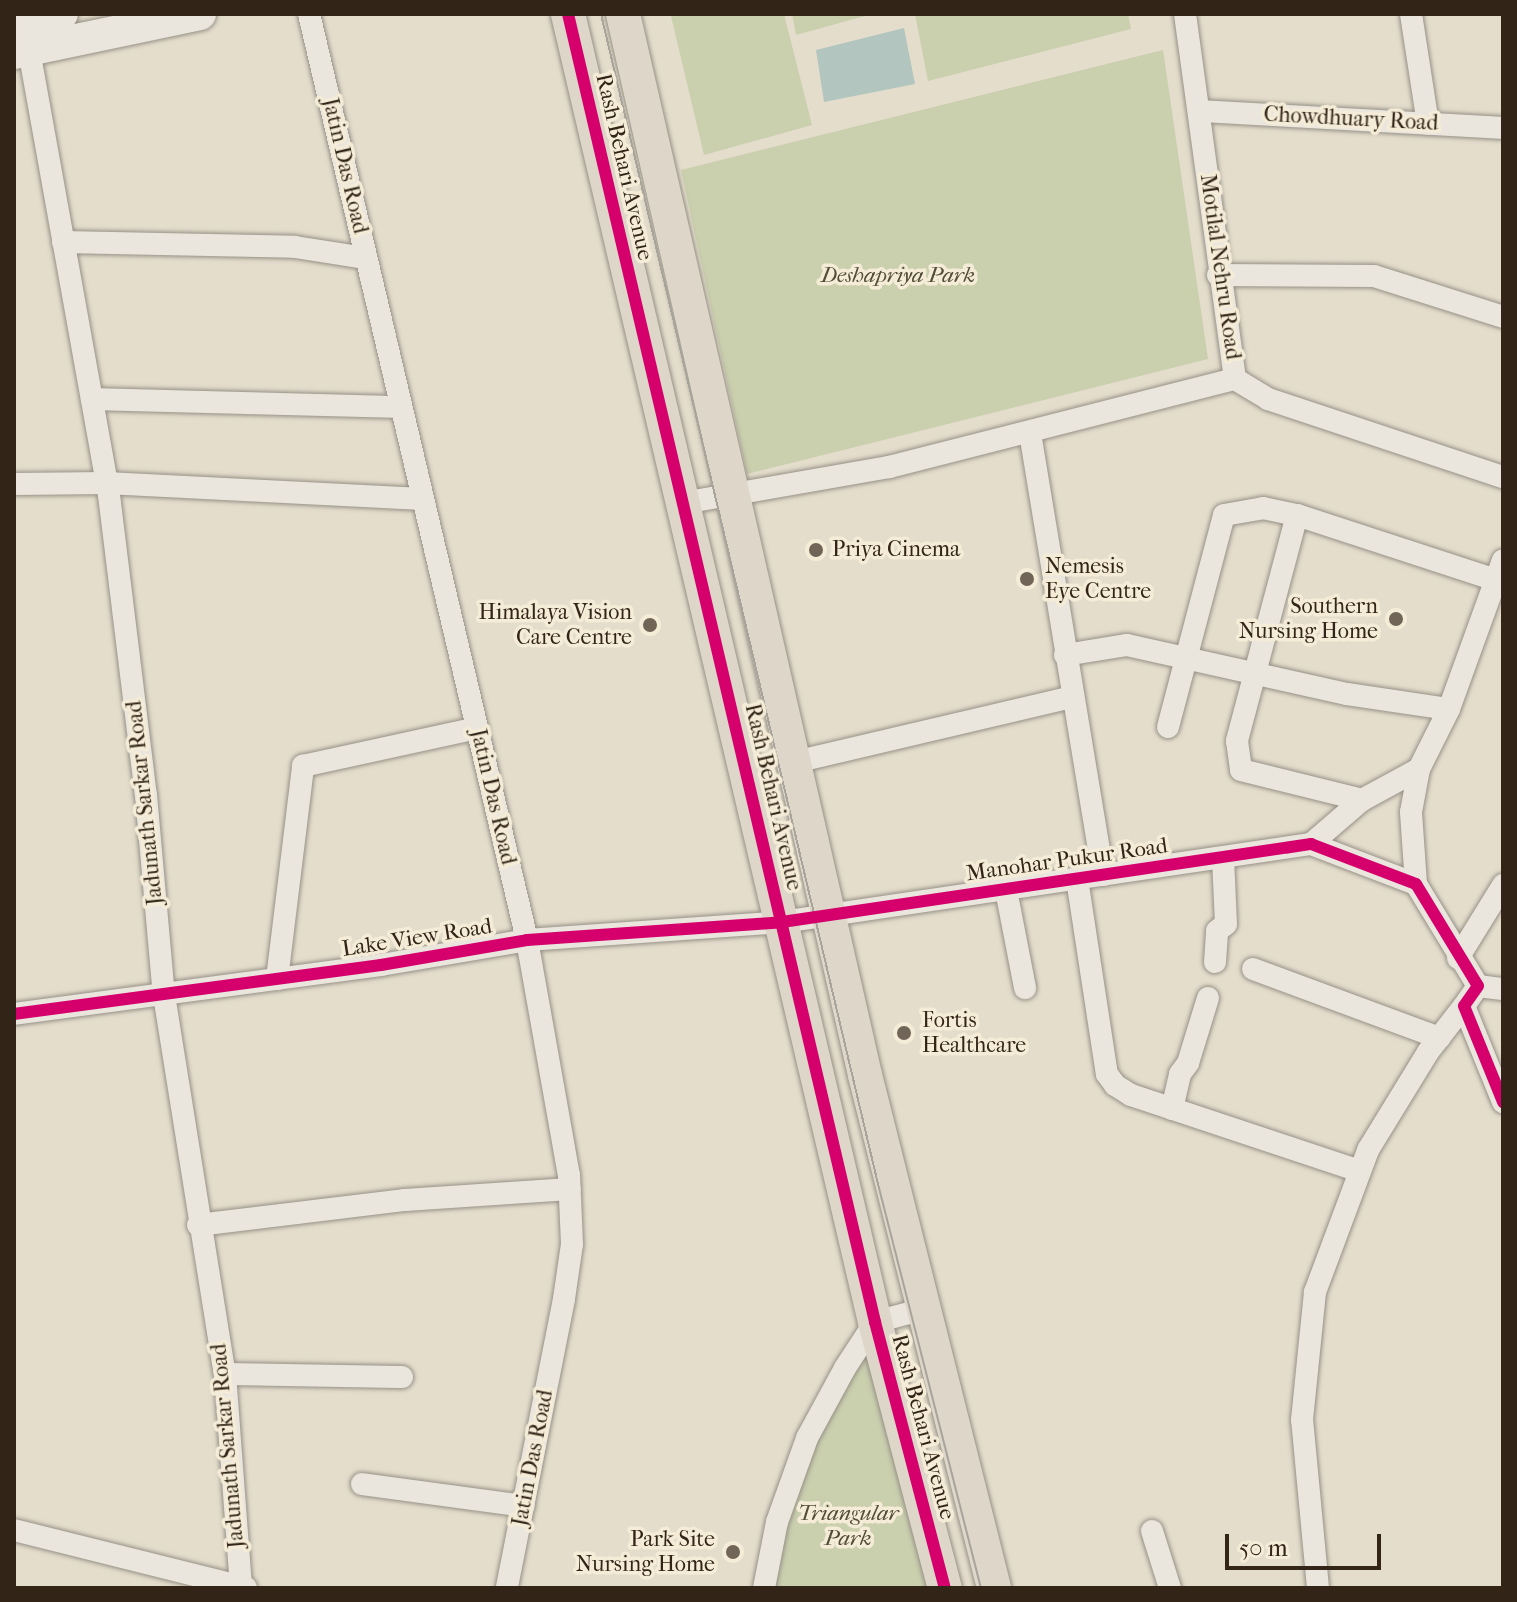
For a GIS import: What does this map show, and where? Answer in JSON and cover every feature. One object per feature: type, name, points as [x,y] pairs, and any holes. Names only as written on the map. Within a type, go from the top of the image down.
[{"type":"main road","points":[[20,38],[62,14]]},
{"type":"main road","points":[[20,38],[200,14]]},
{"type":"main road","name":"Rash Behari Avenue","points":[[568,14],[875,1322],[945,1588]]},
{"type":"main road","name":"Rash Behari Avenue","points":[[623,14],[828,914],[994,1588]]},
{"type":"street","name":"Jatin Das Road","points":[[309,14],[527,940],[570,1189],[572,1244],[507,1588]]},
{"type":"street","name":"Motilal Nehru Road","points":[[1185,14],[1200,111],[1218,275],[1235,379],[1268,399],[1503,477]]},
{"type":"street","points":[[1411,14],[1428,124]]},
{"type":"street","name":"Jadunath Sarkar Road","points":[[20,38],[63,242],[106,483],[146,795],[164,995],[198,1225],[225,1374],[242,1588]]},
{"type":"street","name":"Chowdhuary Road","points":[[1200,111],[1503,128]]},
{"type":"street","points":[[63,242],[295,247],[366,258]]},
{"type":"street","points":[[1218,275],[1374,276],[1503,317]]},
{"type":"street","points":[[683,503],[889,467],[1235,379]]},
{"type":"street","points":[[92,399],[401,407]]},
{"type":"street","points":[[1030,433],[1103,875]]},
{"type":"street","points":[[14,484],[106,483],[423,499]]},
{"type":"street","points":[[1168,727],[1224,515],[1263,508],[1498,569],[1449,709],[1419,769],[1411,812],[1416,884],[1458,958],[1478,986],[1503,989]]},
{"type":"street","points":[[1297,515],[1237,741],[1241,770],[1362,800]]},
{"type":"street","points":[[1065,655],[1127,645],[1188,656],[1253,674],[1449,709]]},
{"type":"street","points":[[795,762],[1072,697]]},
{"type":"street","points":[[277,979],[303,766],[477,728]]},
{"type":"street","points":[[1416,884],[1311,844],[1362,800],[1419,769]]},
{"type":"street","name":"Manohar Pukur Road","points":[[828,914],[1311,844]]},
{"type":"street","points":[[1215,962],[1217,931],[1226,924],[1223,858]]},
{"type":"street","points":[[1077,879],[1107,1074],[1131,1095],[1359,1171]]},
{"type":"street","points":[[1458,958],[1503,885]]},
{"type":"street","points":[[1006,890],[1025,988]]},
{"type":"street","name":"Lake View Road","points":[[14,1014],[277,979],[527,940],[782,922],[828,914]]},
{"type":"street","points":[[1253,969],[1440,1038]]},
{"type":"street","points":[[1318,1588],[1302,1420],[1304,1363],[1315,1292],[1359,1171],[1440,1038],[1478,986]]},
{"type":"street","points":[[1172,1109],[1208,998]]},
{"type":"street","points":[[1464,1006],[1503,1102]]},
{"type":"street","points":[[198,1225],[405,1200],[570,1189]]},
{"type":"street","points":[[764,1588],[777,1522],[807,1438],[875,1322],[924,1309]]},
{"type":"street","points":[[225,1374],[402,1377]]},
{"type":"street","points":[[362,1484],[524,1506]]},
{"type":"street","points":[[14,1530],[242,1588]]},
{"type":"street","points":[[1152,1531],[1170,1588]]},
{"type":"green space","points":[[784,14],[812,125],[704,155],[671,16]]},
{"type":"green space","points":[[792,14],[872,14],[796,35]]},
{"type":"green space","points":[[915,14],[1128,14],[1131,29],[928,81]]},
{"type":"green space","name":"Deshapriya Park","points":[[1163,50],[1208,359],[747,474],[681,170]]},
{"type":"green space","name":"Triangular Park","points":[[870,1344],[928,1588],[770,1588],[781,1527],[813,1442]]},
{"type":"water","points":[[904,28],[915,84],[824,102],[816,50]]},
{"type":"tram line","points":[[601,14],[879,1188],[981,1588]]},
{"type":"cycle path","points":[[568,14],[875,1322],[945,1588]]},
{"type":"cycle path","points":[[14,1014],[381,965],[527,940],[782,922],[1311,844],[1416,884],[1478,986],[1464,1006],[1503,1102]]},
{"type":"place","name":"Priya Cinema","points":[[816,550]]},
{"type":"place","name":"Nemesis Eye Centre","points":[[1027,579]]},
{"type":"place","name":"Southern Nursing Home","points":[[1396,619]]},
{"type":"place","name":"Himalaya Vision Care Centre","points":[[650,625]]},
{"type":"place","name":"Fortis Healthcare","points":[[904,1033]]},
{"type":"place","name":"Park Site Nursing Home","points":[[733,1552]]}]
